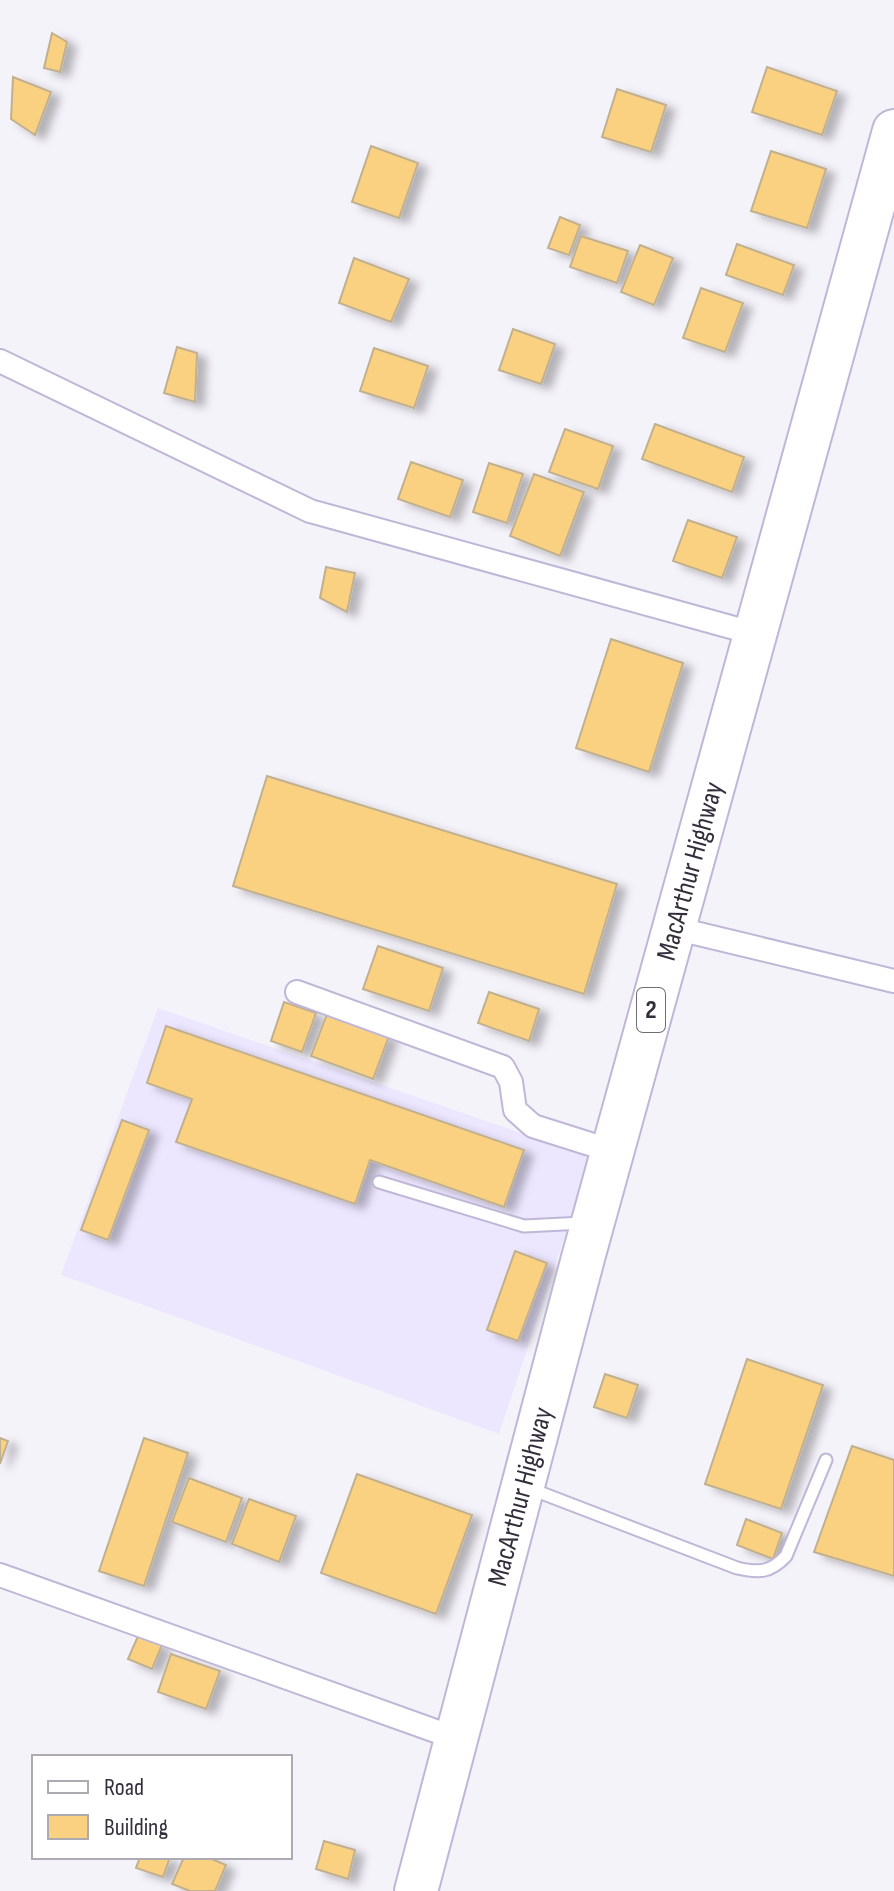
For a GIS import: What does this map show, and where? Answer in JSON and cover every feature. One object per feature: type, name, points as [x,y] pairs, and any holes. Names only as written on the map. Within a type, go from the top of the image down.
[{"type":"highway","name":"MacArthur Highway","points":[[416,1891],[592,1223],[894,131]]},
{"type":"street","points":[[0,361],[310,511],[756,634]]},
{"type":"street","points":[[674,928],[894,981]]},
{"type":"street","points":[[297,992],[503,1067],[511,1082],[515,1110],[533,1126],[612,1151]]},
{"type":"street","points":[[0,1575],[455,1738]]},
{"type":"lane","points":[[379,1182],[524,1226],[592,1223]]},
{"type":"lane","points":[[523,1486],[737,1568],[761,1573],[777,1566],[786,1556],[826,1460]]},
{"type":"shaded area","points":[[158,1008],[591,1157],[499,1434],[61,1275]]},
{"type":"building","points":[[52,33],[67,42],[60,72],[44,68]]},
{"type":"building","points":[[767,67],[837,91],[822,135],[752,112]]},
{"type":"building","points":[[13,77],[51,92],[35,135],[11,119]]},
{"type":"building","points":[[617,89],[666,105],[651,152],[602,137]]},
{"type":"building","points":[[371,146],[418,163],[399,218],[352,202]]},
{"type":"building","points":[[771,151],[826,169],[807,228],[751,211]]},
{"type":"building","points":[[560,217],[580,225],[569,255],[548,248]]},
{"type":"building","points":[[581,236],[628,251],[617,283],[570,267]]},
{"type":"building","points":[[737,244],[794,265],[783,295],[726,275]]},
{"type":"building","points":[[640,245],[673,258],[654,305],[621,292]]},
{"type":"building","points":[[354,258],[409,279],[391,322],[339,303]]},
{"type":"building","points":[[701,288],[743,303],[725,352],[683,338]]},
{"type":"building","points":[[513,329],[555,344],[541,384],[499,370]]},
{"type":"building","points":[[177,347],[197,353],[195,402],[164,393]]},
{"type":"building","points":[[374,348],[428,366],[414,408],[360,391]]},
{"type":"building","points":[[655,424],[744,457],[732,492],[642,459]]},
{"type":"building","points":[[565,429],[613,446],[598,489],[549,472]]},
{"type":"building","points":[[411,462],[463,480],[450,517],[398,499]]},
{"type":"building","points":[[489,463],[523,474],[507,523],[473,512]]},
{"type":"building","points":[[534,474],[584,492],[560,556],[510,536]]},
{"type":"building","points":[[688,520],[737,537],[722,578],[673,561]]},
{"type":"building","points":[[326,567],[355,573],[347,612],[320,598]]},
{"type":"building","points":[[611,639],[683,663],[649,772],[576,748]]},
{"type":"building","points":[[267,776],[617,884],[584,994],[233,886]]},
{"type":"building","points":[[378,946],[443,968],[429,1011],[363,989]]},
{"type":"building","points":[[489,992],[539,1009],[529,1041],[478,1023]]},
{"type":"building","points":[[284,1002],[316,1013],[302,1052],[271,1041]]},
{"type":"building","points":[[327,1014],[389,1036],[373,1079],[311,1056]]},
{"type":"building","points":[[166,1026],[524,1150],[504,1207],[370,1160],[355,1204],[176,1142],[192,1099],[147,1083]]},
{"type":"building","points":[[122,1120],[149,1130],[108,1240],[81,1230]]},
{"type":"building","points":[[515,1251],[547,1263],[518,1341],[487,1330]]},
{"type":"building","points":[[747,1359],[823,1385],[781,1509],[705,1484]]},
{"type":"building","points":[[605,1374],[638,1385],[627,1418],[594,1407]]},
{"type":"building","points":[[0,1438],[8,1441],[0,1464]]},
{"type":"building","points":[[144,1438],[188,1453],[144,1586],[99,1571]]},
{"type":"building","points":[[852,1446],[894,1460],[894,1576],[814,1552]]},
{"type":"building","points":[[357,1474],[472,1515],[436,1614],[321,1573]]},
{"type":"building","points":[[189,1478],[242,1498],[226,1542],[172,1522]]},
{"type":"building","points":[[249,1499],[296,1516],[279,1562],[232,1544]]},
{"type":"building","points":[[746,1519],[782,1533],[773,1559],[737,1545]]},
{"type":"building","points":[[138,1636],[162,1645],[152,1669],[128,1659]]},
{"type":"building","points":[[171,1654],[220,1671],[206,1709],[158,1692]]},
{"type":"building","points":[[324,1841],[355,1850],[348,1879],[316,1869]]},
{"type":"building","points":[[139,1859],[169,1859],[163,1877],[136,1868]]},
{"type":"building","points":[[183,1859],[212,1859],[226,1865],[215,1891],[190,1891],[172,1884]]}]
